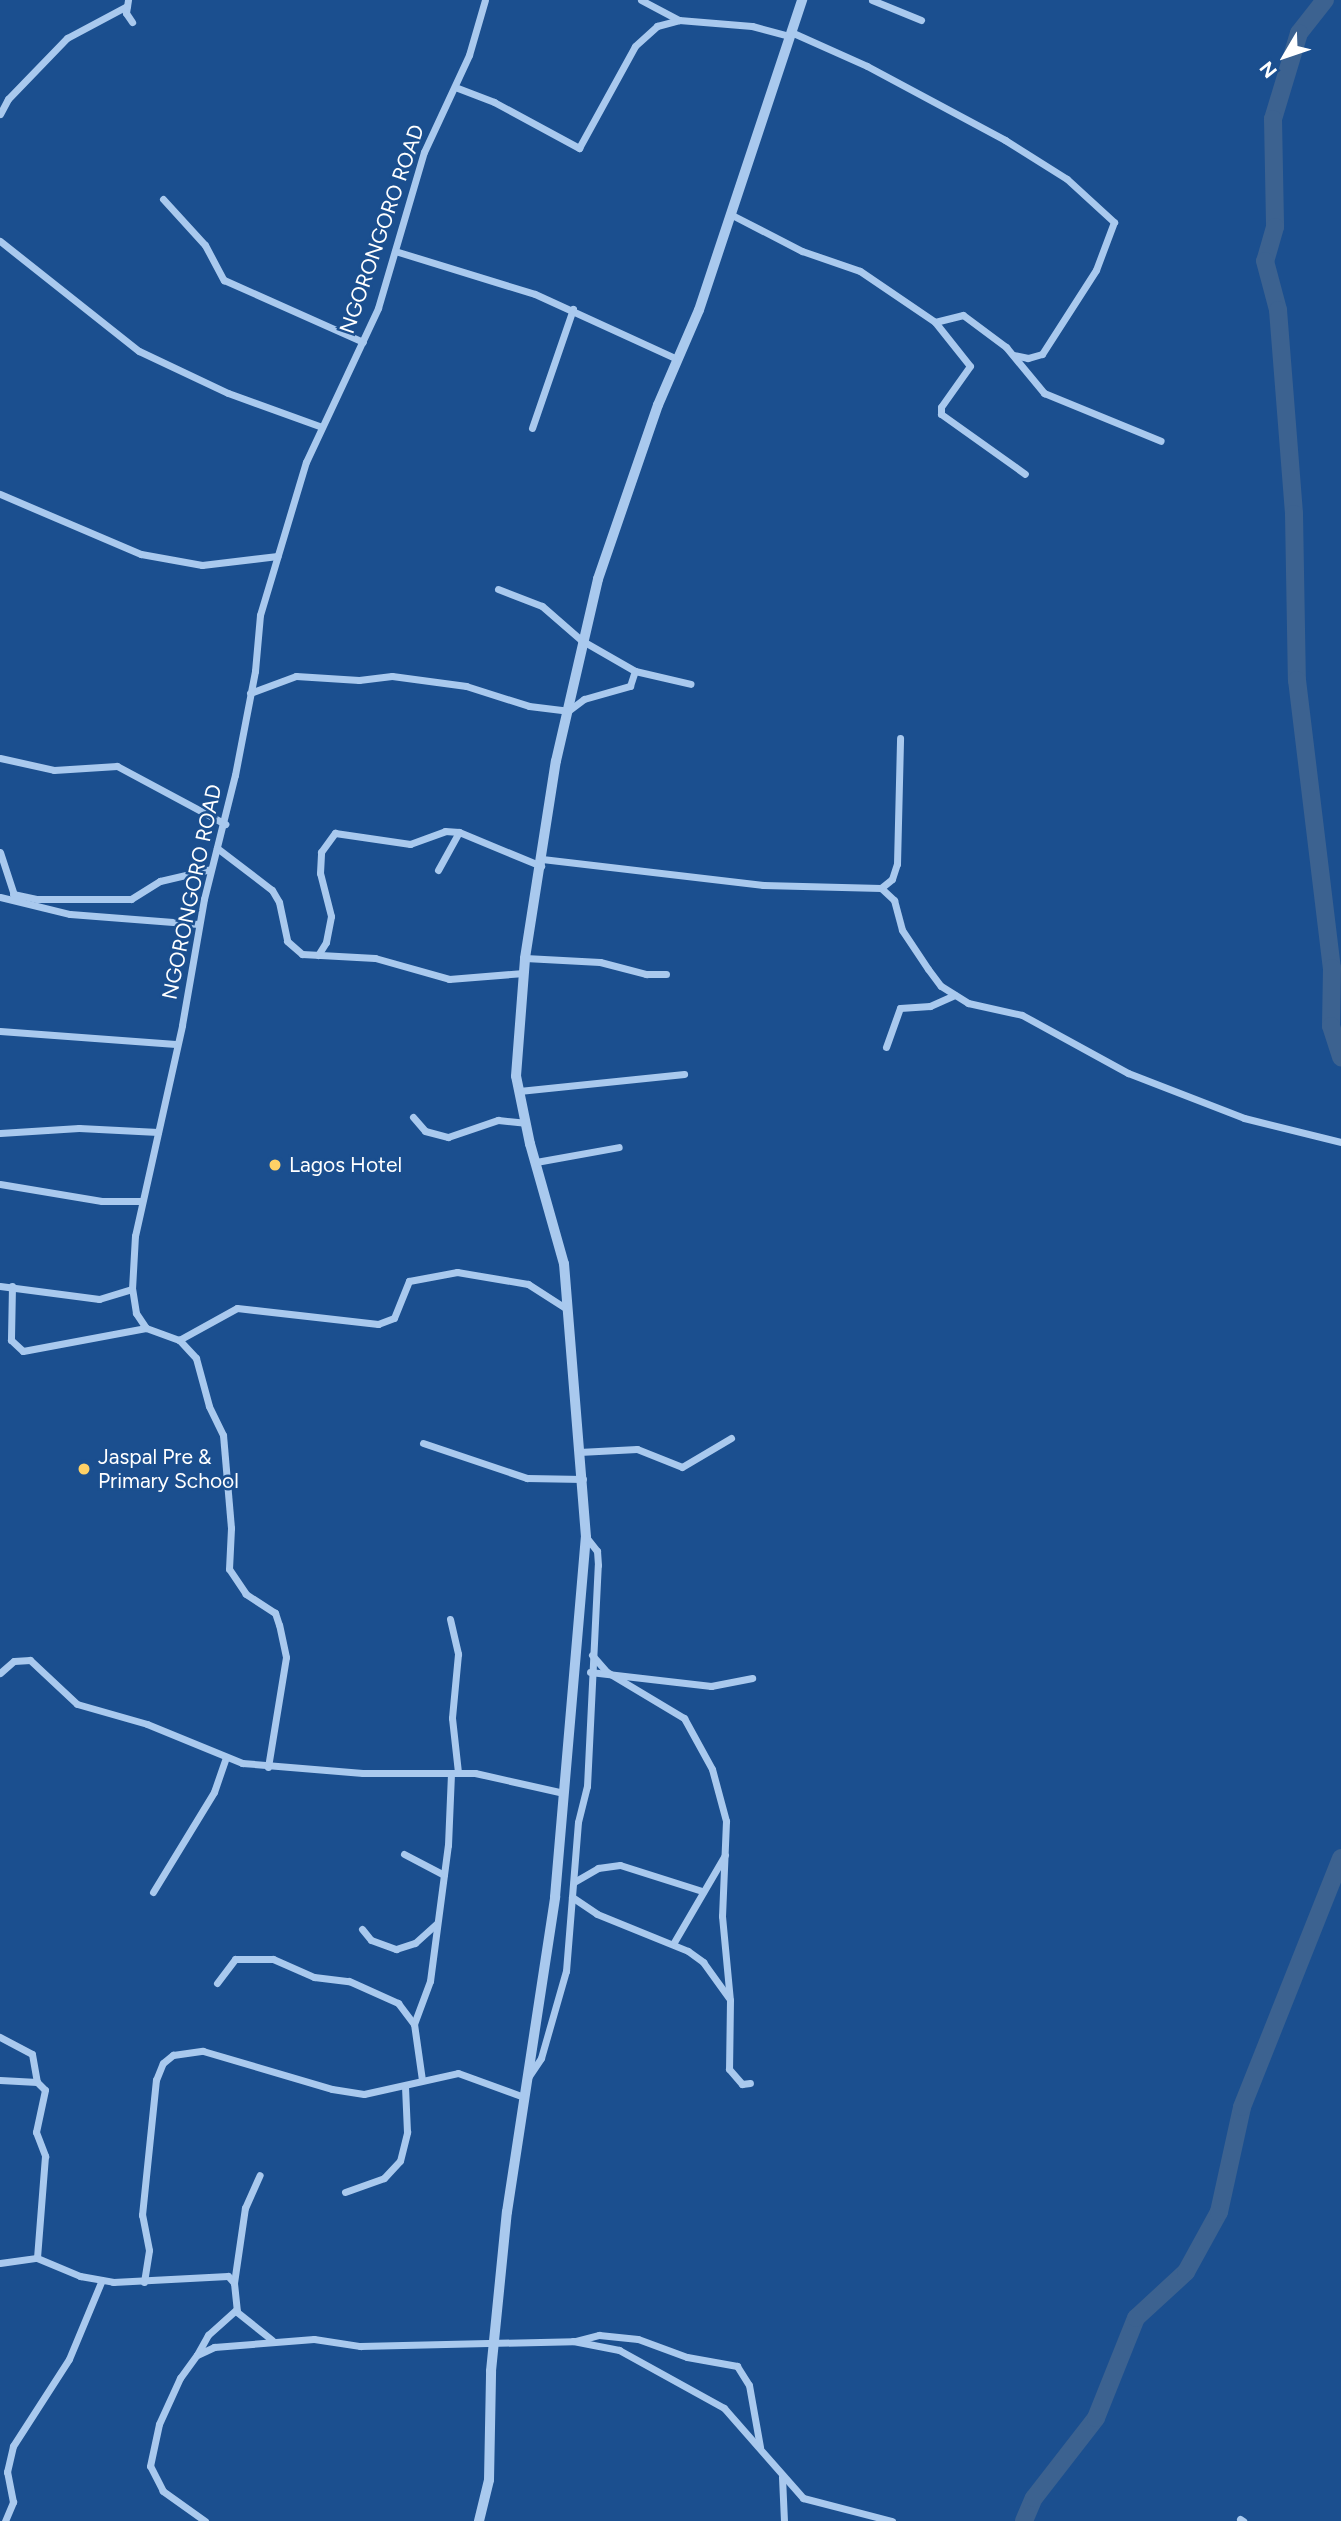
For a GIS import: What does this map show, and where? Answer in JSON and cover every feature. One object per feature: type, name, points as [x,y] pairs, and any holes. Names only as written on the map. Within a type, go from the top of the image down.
[{"type":"street","name":"NGORONGORO ROAD","points":[[146,1328],[136,1313],[132,1289],[141,1201],[189,989],[211,869],[225,824],[250,693],[257,629],[277,556],[319,426],[363,342],[395,251],[424,152],[455,87],[485,0]]},
{"type":"street","points":[[641,0],[679,20]]},
{"type":"street","points":[[480,2521],[491,2457],[494,2342],[524,2097],[544,1984],[586,1537],[583,1479],[559,1234],[536,1162],[519,1091],[516,1039],[525,958],[581,640],[598,579],[730,214],[802,0]]},
{"type":"street","points":[[872,0],[921,20]]},
{"type":"street","points":[[0,114],[8,99],[67,38],[128,3],[132,22]]},
{"type":"street","points":[[455,87],[513,111],[579,148],[635,46],[657,26],[679,20],[752,26],[790,34],[867,66],[1005,140],[1067,179],[1114,222],[1096,270],[1042,354],[1028,358],[1014,355]]},
{"type":"street","points":[[163,199],[205,245],[224,280],[363,342]]},
{"type":"street","points":[[730,214],[802,251],[860,271],[935,322],[970,366],[941,407],[941,414],[1025,474]]},
{"type":"street","points":[[0,241],[139,351],[228,393],[319,426]]},
{"type":"street","points":[[395,251],[573,309],[677,359]]},
{"type":"street","points":[[532,428],[573,309]]},
{"type":"street","points":[[935,322],[963,315],[1014,355],[1044,393],[1161,441]]},
{"type":"street","points":[[0,494],[141,554],[202,565],[277,556]]},
{"type":"street","points":[[498,589],[542,606],[581,640],[635,671],[691,684]]},
{"type":"street","points":[[250,693],[296,676],[359,680],[391,676],[466,686],[529,706],[568,711],[584,699],[630,687],[635,671]]},
{"type":"street","points":[[881,888],[892,878],[897,864],[900,738]]},
{"type":"street","points":[[0,758],[54,770],[117,766],[225,824]]},
{"type":"street","points":[[318,956],[326,942],[331,916],[320,873],[321,852],[335,833],[410,844],[445,831],[459,832],[541,862],[763,885],[881,888],[894,900],[902,930],[928,969],[955,995],[980,1007],[1022,1016],[1097,1059],[1170,1090],[1244,1118],[1341,1142]]},
{"type":"street","points":[[438,870],[459,832]]},
{"type":"street","points":[[217,848],[272,890],[279,902],[283,930],[294,948],[318,956],[396,962],[449,979],[524,973]]},
{"type":"street","points":[[0,852],[16,904]]},
{"type":"street","points":[[13,894],[37,899],[131,899],[160,881],[211,869]]},
{"type":"street","points":[[0,897],[16,904],[70,914],[199,924]]},
{"type":"street","points":[[525,958],[600,962],[655,975],[666,974]]},
{"type":"street","points":[[886,1047],[900,1008],[930,1006],[955,995]]},
{"type":"street","points":[[0,1031],[176,1044]]},
{"type":"street","points":[[519,1091],[684,1074]]},
{"type":"street","points":[[413,1117],[425,1131],[448,1137],[498,1120],[525,1122]]},
{"type":"street","points":[[0,1133],[79,1128],[158,1132]]},
{"type":"street","points":[[536,1162],[619,1147]]},
{"type":"street","points":[[1,1183],[102,1201],[141,1201]]},
{"type":"street","points":[[179,1340],[237,1308],[378,1324],[394,1318],[409,1281],[457,1272],[528,1284],[567,1309]]},
{"type":"street","points":[[0,1286],[99,1299],[132,1289]]},
{"type":"street","points":[[12,1286],[11,1340],[23,1351],[146,1328],[179,1340],[200,1364],[205,1395],[225,1441],[229,1569],[246,1594],[275,1613],[286,1657],[268,1767]]},
{"type":"street","points":[[579,1452],[637,1448],[681,1467],[731,1438]]},
{"type":"street","points":[[423,1443],[527,1478],[583,1479]]},
{"type":"street","points":[[527,2079],[541,2058],[566,1971],[578,1822],[587,1786],[590,1672],[598,1565],[597,1550],[586,1537]]},
{"type":"street","points":[[414,2024],[428,1990],[455,1772],[452,1718],[458,1654],[450,1619]]},
{"type":"street","points":[[592,1655],[607,1672],[684,1718],[693,1729],[721,1798],[726,1855],[722,1916],[730,2000],[729,2069],[742,2084],[750,2083]]},
{"type":"street","points":[[0,1673],[15,1661],[30,1660],[77,1704],[147,1724],[226,1757],[268,1767],[494,1774],[564,1793]]},
{"type":"street","points":[[590,1672],[711,1686],[752,1678]]},
{"type":"street","points":[[153,1892],[214,1792],[226,1757]]},
{"type":"street","points":[[404,1854],[444,1875]]},
{"type":"street","points":[[673,1944],[702,1891],[726,1855]]},
{"type":"street","points":[[574,1882],[598,1868],[620,1865],[702,1891]]},
{"type":"street","points":[[572,1897],[597,1914],[673,1944],[703,1962],[730,2000]]},
{"type":"street","points":[[362,1930],[371,1940],[397,1949],[415,1943],[437,1924]]},
{"type":"street","points":[[217,1983],[235,1959],[272,1959],[314,1977],[349,1981],[398,2003],[414,2024],[422,2080]]},
{"type":"street","points":[[0,2037],[33,2054],[37,2082],[45,2090],[45,2103],[36,2132],[45,2156],[37,2258]]},
{"type":"street","points":[[144,2282],[149,2250],[142,2215],[156,2080],[163,2063],[173,2055],[203,2051],[332,2089],[364,2094],[458,2073],[524,2097]]},
{"type":"street","points":[[0,2080],[37,2082]]},
{"type":"street","points":[[345,2192],[384,2178],[400,2161],[407,2132],[405,2086]]},
{"type":"street","points":[[260,2175],[245,2208],[234,2283],[236,2310],[272,2340]]},
{"type":"street","points":[[0,2263],[37,2258],[101,2282],[144,2282],[218,2274],[234,2283]]},
{"type":"street","points":[[5,2521],[13,2501],[7,2459],[69,2359],[101,2282]]},
{"type":"street","points":[[205,2521],[163,2491],[150,2466],[168,2402],[208,2334],[236,2310]]},
{"type":"street","points":[[197,2355],[214,2347],[272,2340],[314,2339],[360,2346],[573,2341],[598,2335],[638,2339],[687,2357],[737,2365],[749,2385],[763,2454]]},
{"type":"street","points":[[573,2341],[630,2355],[659,2375],[716,2404],[803,2498],[892,2521]]},
{"type":"street","points":[[782,2476],[784,2521]]},
{"type":"waterway","points":[[1325,0],[1299,33],[1273,119],[1275,227],[1265,261],[1278,310],[1294,514],[1297,680],[1332,968],[1331,1026],[1341,1057]]},
{"type":"waterway","points":[[1024,2521],[1034,2498],[1096,2418],[1136,2318],[1186,2272],[1219,2212],[1242,2107],[1341,1858]]},
{"type":"place","name":"Lagos Hotel","points":[[275,1165]]},
{"type":"place","name":"Jaspal Pre & Primary School","points":[[84,1469]]}]
